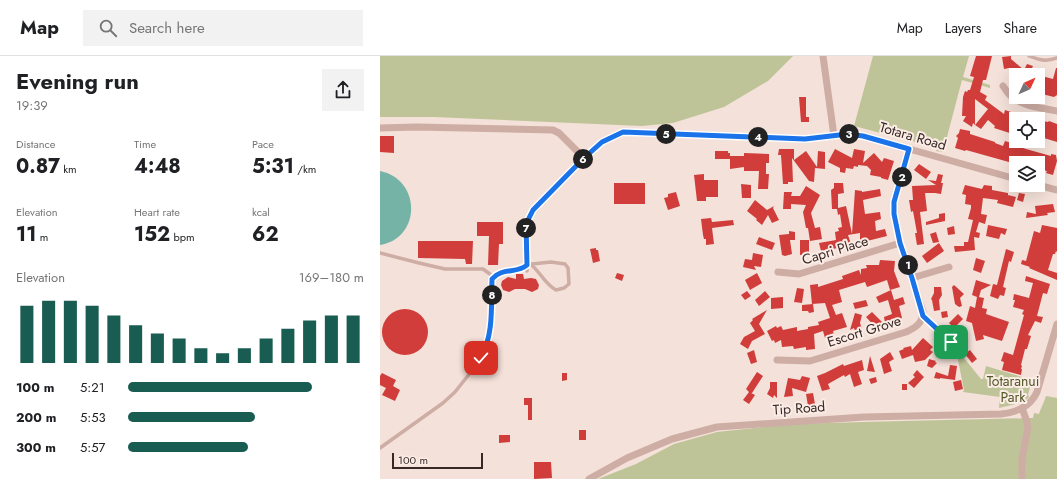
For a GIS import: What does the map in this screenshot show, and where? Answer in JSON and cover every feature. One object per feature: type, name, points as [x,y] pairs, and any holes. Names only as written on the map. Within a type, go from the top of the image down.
[{"type":"street","points":[[823,56],[834,136]]},
{"type":"street","points":[[1003,86],[1011,96],[1018,100],[1037,107],[1057,111]]},
{"type":"street","points":[[380,128],[417,127],[553,130],[564,138],[584,158]]},
{"type":"street","name":"Totara Road","points":[[526,224],[533,210],[584,158],[602,142],[623,132],[805,139],[848,134],[863,136],[1009,177]]},
{"type":"street","points":[[909,149],[894,202],[894,214],[900,243],[923,316],[951,342]]},
{"type":"street","points":[[1045,187],[1057,190]]},
{"type":"street","name":"Capri Place","points":[[778,272],[799,274],[900,243]]},
{"type":"street","points":[[912,278],[949,267]]},
{"type":"street","name":"Escort Grove","points":[[777,360],[810,361],[906,332],[918,325],[923,316]]},
{"type":"street","points":[[1022,479],[1022,459],[1028,427],[1022,408],[1033,400],[1038,392],[1057,324]]},
{"type":"street","name":"Tip Road","points":[[589,479],[627,458],[672,439],[717,427],[864,417],[1001,414],[1022,408]]},
{"type":"lane","points":[[1032,57],[1047,61],[1057,58]]},
{"type":"lane","name":"Totara Road","points":[[526,224],[527,271]]},
{"type":"lane","points":[[380,253],[419,264],[445,269],[483,269],[494,277]]},
{"type":"lane","points":[[380,448],[443,403],[455,392],[478,363],[486,347],[490,331],[492,279],[494,277],[504,271],[519,269],[527,263],[532,264],[551,262],[565,264],[568,268],[569,284],[564,288],[556,290],[549,287],[532,264]]},
{"type":"green space","points":[[380,56],[793,56],[768,81],[724,107],[673,123],[642,126],[434,117],[380,117]]},
{"type":"green space","points":[[873,56],[969,56],[963,77],[990,85],[990,88],[962,80],[943,152],[936,151],[938,139],[934,138],[934,147],[854,126]]},
{"type":"green space","name":"Totaranui Park","points":[[960,353],[981,379],[983,379],[986,366],[1032,380],[1028,395],[1029,397],[1024,402],[999,408],[1000,397],[963,392],[964,390],[957,355]]},
{"type":"green space","points":[[1046,396],[1057,398],[1057,479],[598,479],[636,464],[674,444],[717,432],[794,424],[1033,418],[1034,413],[1039,414]]},
{"type":"water","points":[[380,171],[393,176],[403,185],[409,196],[411,208],[409,221],[403,232],[394,240],[380,245]]},
{"type":"building","points":[[976,56],[992,56],[986,80],[983,80],[980,92],[987,96],[985,100],[1004,114],[1005,110],[1011,112],[1009,112],[1009,133],[994,128],[995,126],[988,120],[981,129],[975,125],[973,123],[972,127],[963,121],[966,116],[962,116],[963,97],[965,91],[967,92],[970,90],[974,77],[970,76]],"holes":[[[975,99],[988,109],[975,125]]]},
{"type":"building","points":[[1011,56],[1011,59],[1022,68],[1004,69],[1002,57]]},
{"type":"building","points":[[1027,64],[1033,66],[1032,68],[1025,68]]},
{"type":"building","points":[[1057,68],[1057,95],[1054,97],[1045,95],[1045,77],[1053,79]]},
{"type":"building","points":[[799,97],[806,97],[806,117],[809,117],[809,122],[801,122]]},
{"type":"building","points":[[1045,121],[1049,121],[1057,124],[1057,142],[1045,138]]},
{"type":"building","points":[[960,129],[970,131],[970,134],[1003,146],[1005,141],[1009,142],[1009,148],[1023,148],[1051,156],[1051,154],[1056,155],[1057,161],[1053,175],[1046,173],[1045,156],[1009,156],[1009,162],[955,148],[958,138],[956,136]]},
{"type":"building","points":[[380,136],[394,136],[394,153],[380,152]]},
{"type":"building","points":[[779,149],[794,149],[794,160],[806,151],[817,167],[818,151],[825,152],[825,169],[815,168],[814,182],[809,181],[792,158],[793,182],[783,184],[781,155],[778,155]]},
{"type":"building","points":[[835,149],[852,158],[854,149],[865,151],[863,163],[874,153],[882,162],[884,158],[894,161],[888,180],[870,175],[871,170],[867,166],[858,165],[858,167],[854,166],[853,169],[846,168],[845,173],[840,172],[840,168],[828,162]]},
{"type":"building","points":[[715,151],[728,151],[730,156],[744,156],[744,153],[769,154],[769,163],[766,163],[766,174],[769,174],[768,189],[758,189],[759,171],[744,171],[744,167],[730,169],[730,159],[715,159]]},
{"type":"building","points":[[919,164],[931,172],[926,179],[914,170]]},
{"type":"building","points":[[704,174],[704,180],[718,180],[718,197],[706,197],[706,201],[697,201],[694,175]]},
{"type":"building","points":[[938,174],[943,175],[941,194],[925,193],[927,211],[920,212],[924,244],[917,245],[915,233],[917,233],[913,211],[911,212],[909,200],[913,200],[912,186],[936,185],[928,180],[936,181]]},
{"type":"building","points":[[614,183],[645,183],[645,204],[614,204]]},
{"type":"building","points":[[834,183],[843,183],[844,193],[838,194],[838,208],[846,206],[852,234],[855,190],[862,192],[880,189],[881,196],[863,200],[865,214],[880,212],[881,219],[875,221],[876,231],[885,229],[887,236],[867,241],[867,243],[860,243],[860,233],[848,235],[852,247],[842,250],[838,248],[821,251],[819,243],[836,240],[835,232],[839,231],[838,228],[842,227],[840,214],[838,215],[837,209],[832,209],[831,190],[834,188]]},
{"type":"building","points":[[741,184],[751,185],[751,198],[742,198]]},
{"type":"building","points":[[965,185],[982,189],[984,185],[992,186],[992,190],[1008,193],[1008,195],[1016,197],[1013,207],[997,203],[998,200],[983,198],[981,214],[987,215],[985,224],[979,222],[976,232],[980,233],[979,238],[974,237],[975,250],[955,252],[954,246],[964,246],[964,242],[968,242],[973,220],[968,219],[971,205],[965,204],[966,195],[962,194]]},
{"type":"building","points":[[806,186],[820,195],[811,213],[815,228],[820,227],[822,239],[810,241],[803,212],[806,205],[791,204],[791,209],[783,209],[784,192],[792,192],[791,196],[800,196]]},
{"type":"building","points":[[676,192],[680,206],[668,210],[664,198],[668,197],[668,194]]},
{"type":"building","points":[[1019,193],[1025,194],[1023,202],[1017,200]]},
{"type":"building","points":[[755,200],[767,210],[774,206],[773,208],[779,220],[772,223],[768,215],[762,225],[756,220],[757,219],[747,211]]},
{"type":"building","points":[[1053,204],[1055,212],[1047,213],[1048,215],[1026,218],[1027,212],[1036,214],[1035,206]]},
{"type":"building","points":[[945,213],[945,221],[926,225],[926,222],[939,218],[939,214]]},
{"type":"building","points":[[711,218],[712,222],[733,220],[734,225],[712,228],[714,244],[706,245],[701,219]]},
{"type":"building","points":[[477,222],[503,222],[503,244],[499,244],[498,265],[488,265],[489,236],[477,236]]},
{"type":"building","points":[[988,225],[1007,229],[1005,235],[1001,233],[999,239],[986,236]]},
{"type":"building","points":[[1042,225],[1057,228],[1057,252],[1056,251],[1055,254],[1053,254],[1048,270],[1057,273],[1057,280],[1021,264],[1022,260],[1026,261],[1034,231],[1040,233]]},
{"type":"building","points":[[954,226],[955,234],[948,235],[947,228]]},
{"type":"building","points":[[789,231],[795,232],[795,240],[790,240],[792,254],[785,256],[782,255],[779,235],[789,234]]},
{"type":"building","points":[[936,232],[939,242],[933,243],[930,234]]},
{"type":"building","points":[[759,237],[775,243],[772,250],[756,244]]},
{"type":"building","points":[[800,240],[809,240],[809,255],[800,255]]},
{"type":"building","points":[[418,241],[473,241],[472,264],[466,264],[465,259],[418,258]]},
{"type":"building","points":[[939,243],[944,251],[927,263],[922,256]]},
{"type":"building","points":[[596,248],[596,250],[598,250],[600,261],[593,263],[590,249]]},
{"type":"building","points":[[1006,249],[1014,252],[1011,262],[1009,261],[1003,287],[1006,288],[1004,296],[1000,295],[998,299],[990,296],[993,284],[997,285]]},
{"type":"building","points":[[753,253],[763,255],[761,267],[754,266],[756,270],[743,267],[745,259],[752,260]]},
{"type":"building","points":[[976,258],[985,261],[981,273],[973,270]]},
{"type":"building","points":[[880,260],[895,261],[894,271],[900,287],[890,290],[887,280],[867,287],[865,282],[839,290],[842,302],[832,305],[836,315],[842,313],[847,327],[833,331],[834,335],[825,338],[823,331],[814,334],[815,349],[806,350],[806,347],[794,349],[793,346],[782,347],[781,340],[775,343],[774,340],[772,341],[767,331],[776,326],[777,328],[781,326],[783,330],[797,327],[797,331],[819,325],[818,322],[830,318],[825,303],[812,304],[810,285],[818,284],[818,287],[843,279],[842,276],[859,270],[861,275],[861,269],[867,268],[866,265],[879,265]]},
{"type":"building","points":[[617,273],[624,275],[622,281],[615,278]]},
{"type":"building","points":[[757,273],[762,283],[750,290],[745,280]]},
{"type":"building","points":[[516,274],[523,274],[524,279],[536,279],[539,285],[538,289],[532,292],[525,289],[515,289],[509,292],[503,290],[501,285],[502,281],[508,277],[516,279]]},
{"type":"building","points":[[1026,276],[1050,284],[1047,294],[1043,293],[1037,316],[1043,317],[1041,323],[1035,321],[1028,335],[1031,336],[1027,349],[1025,349],[1021,365],[1021,375],[1002,370],[1004,362],[1001,361],[1004,352],[1013,355],[1024,310],[1013,307],[1015,300],[1013,300],[1014,294],[1029,298],[1033,283],[1025,281]]},
{"type":"building","points":[[976,280],[991,285],[981,290],[979,297],[984,298],[982,308],[987,309],[986,314],[1009,322],[1002,341],[983,335],[984,339],[976,341],[972,323],[966,321],[970,306],[975,308],[977,297],[972,295]]},
{"type":"building","points":[[954,285],[964,294],[960,298],[962,306],[959,307],[955,304],[952,287]]},
{"type":"building","points":[[934,287],[941,287],[942,295],[939,300],[940,310],[934,311],[931,299],[934,293]]},
{"type":"building","points":[[797,288],[804,289],[802,303],[794,302]]},
{"type":"building","points":[[891,290],[894,300],[903,297],[905,304],[899,306],[902,318],[885,323],[884,317],[892,314],[888,300],[879,303],[876,297]]},
{"type":"building","points":[[747,291],[751,296],[745,300],[741,295]]},
{"type":"building","points":[[765,291],[770,297],[759,306],[755,300]]},
{"type":"building","points":[[783,297],[783,308],[771,309],[771,298]]},
{"type":"building","points":[[866,300],[868,306],[855,309],[853,303]]},
{"type":"building","points":[[813,304],[814,312],[809,313],[808,311],[802,311],[802,305]]},
{"type":"building","points":[[405,309],[418,313],[424,319],[428,332],[424,345],[418,351],[405,355],[392,351],[386,345],[382,332],[386,319],[392,313]]},
{"type":"building","points":[[767,310],[759,324],[765,334],[752,341],[748,349],[740,344],[744,337],[755,331],[750,323],[753,320],[752,319]]},
{"type":"building","points":[[947,311],[948,317],[942,318],[941,312]]},
{"type":"building","points":[[872,312],[882,322],[876,328],[866,317]]},
{"type":"building","points":[[855,313],[862,315],[860,323],[863,332],[856,334],[854,328],[850,330]]},
{"type":"building","points":[[958,314],[963,319],[954,328],[949,323]]},
{"type":"building","points":[[923,338],[933,347],[930,350],[933,352],[925,360],[915,362],[913,355],[902,359],[899,351],[904,349],[903,348],[911,346],[912,350]]},
{"type":"building","points":[[754,350],[757,362],[751,364],[747,353]]},
{"type":"building","points":[[970,350],[977,359],[972,363],[965,354]]},
{"type":"building","points":[[890,352],[894,359],[889,362],[892,371],[884,374],[880,359]]},
{"type":"building","points":[[870,356],[875,372],[867,371]]},
{"type":"building","points":[[929,359],[936,361],[935,362],[937,363],[932,368],[927,366]]},
{"type":"building","points":[[862,360],[864,370],[858,372],[862,384],[854,387],[850,374],[845,377],[844,375],[828,384],[830,389],[822,391],[817,376],[843,364],[844,366]]},
{"type":"building","points":[[950,365],[957,366],[955,380],[934,378],[936,372],[948,376]]},
{"type":"building","points":[[917,370],[924,377],[914,388],[908,383],[915,377],[913,375]]},
{"type":"building","points":[[757,372],[763,376],[751,393],[755,395],[749,404],[743,400],[749,392],[746,389]]},
{"type":"building","points":[[382,373],[396,380],[393,386],[400,390],[395,401],[382,395],[386,388],[380,385],[380,376]]},
{"type":"building","points":[[562,373],[567,373],[567,380],[562,381]]},
{"type":"building","points":[[802,376],[810,378],[806,392],[792,388],[793,396],[784,397],[788,378],[800,380]]},
{"type":"building","points":[[876,377],[877,382],[871,384],[869,379]]},
{"type":"building","points":[[961,380],[963,389],[955,391],[953,382]]},
{"type":"building","points":[[770,382],[777,382],[777,398],[774,395],[773,398],[767,394],[770,388]]},
{"type":"building","points":[[902,384],[907,384],[907,390],[902,390]]},
{"type":"building","points":[[813,393],[815,404],[808,406],[806,394]]},
{"type":"building","points":[[524,398],[532,398],[532,420],[528,420],[528,405],[524,405]]},
{"type":"building","points":[[579,430],[586,430],[586,440],[579,440]]},
{"type":"building","points":[[499,435],[510,435],[510,442],[499,443]]},
{"type":"building","points":[[534,462],[551,462],[552,478],[534,479]]},
{"type":"route","points":[[481,358],[486,347],[490,331],[492,279],[504,271],[523,268],[527,265],[526,224],[533,210],[584,158],[602,142],[623,132],[805,139],[848,134],[863,136],[909,149],[894,202],[894,214],[900,243],[923,312],[923,316],[951,342]]}]
